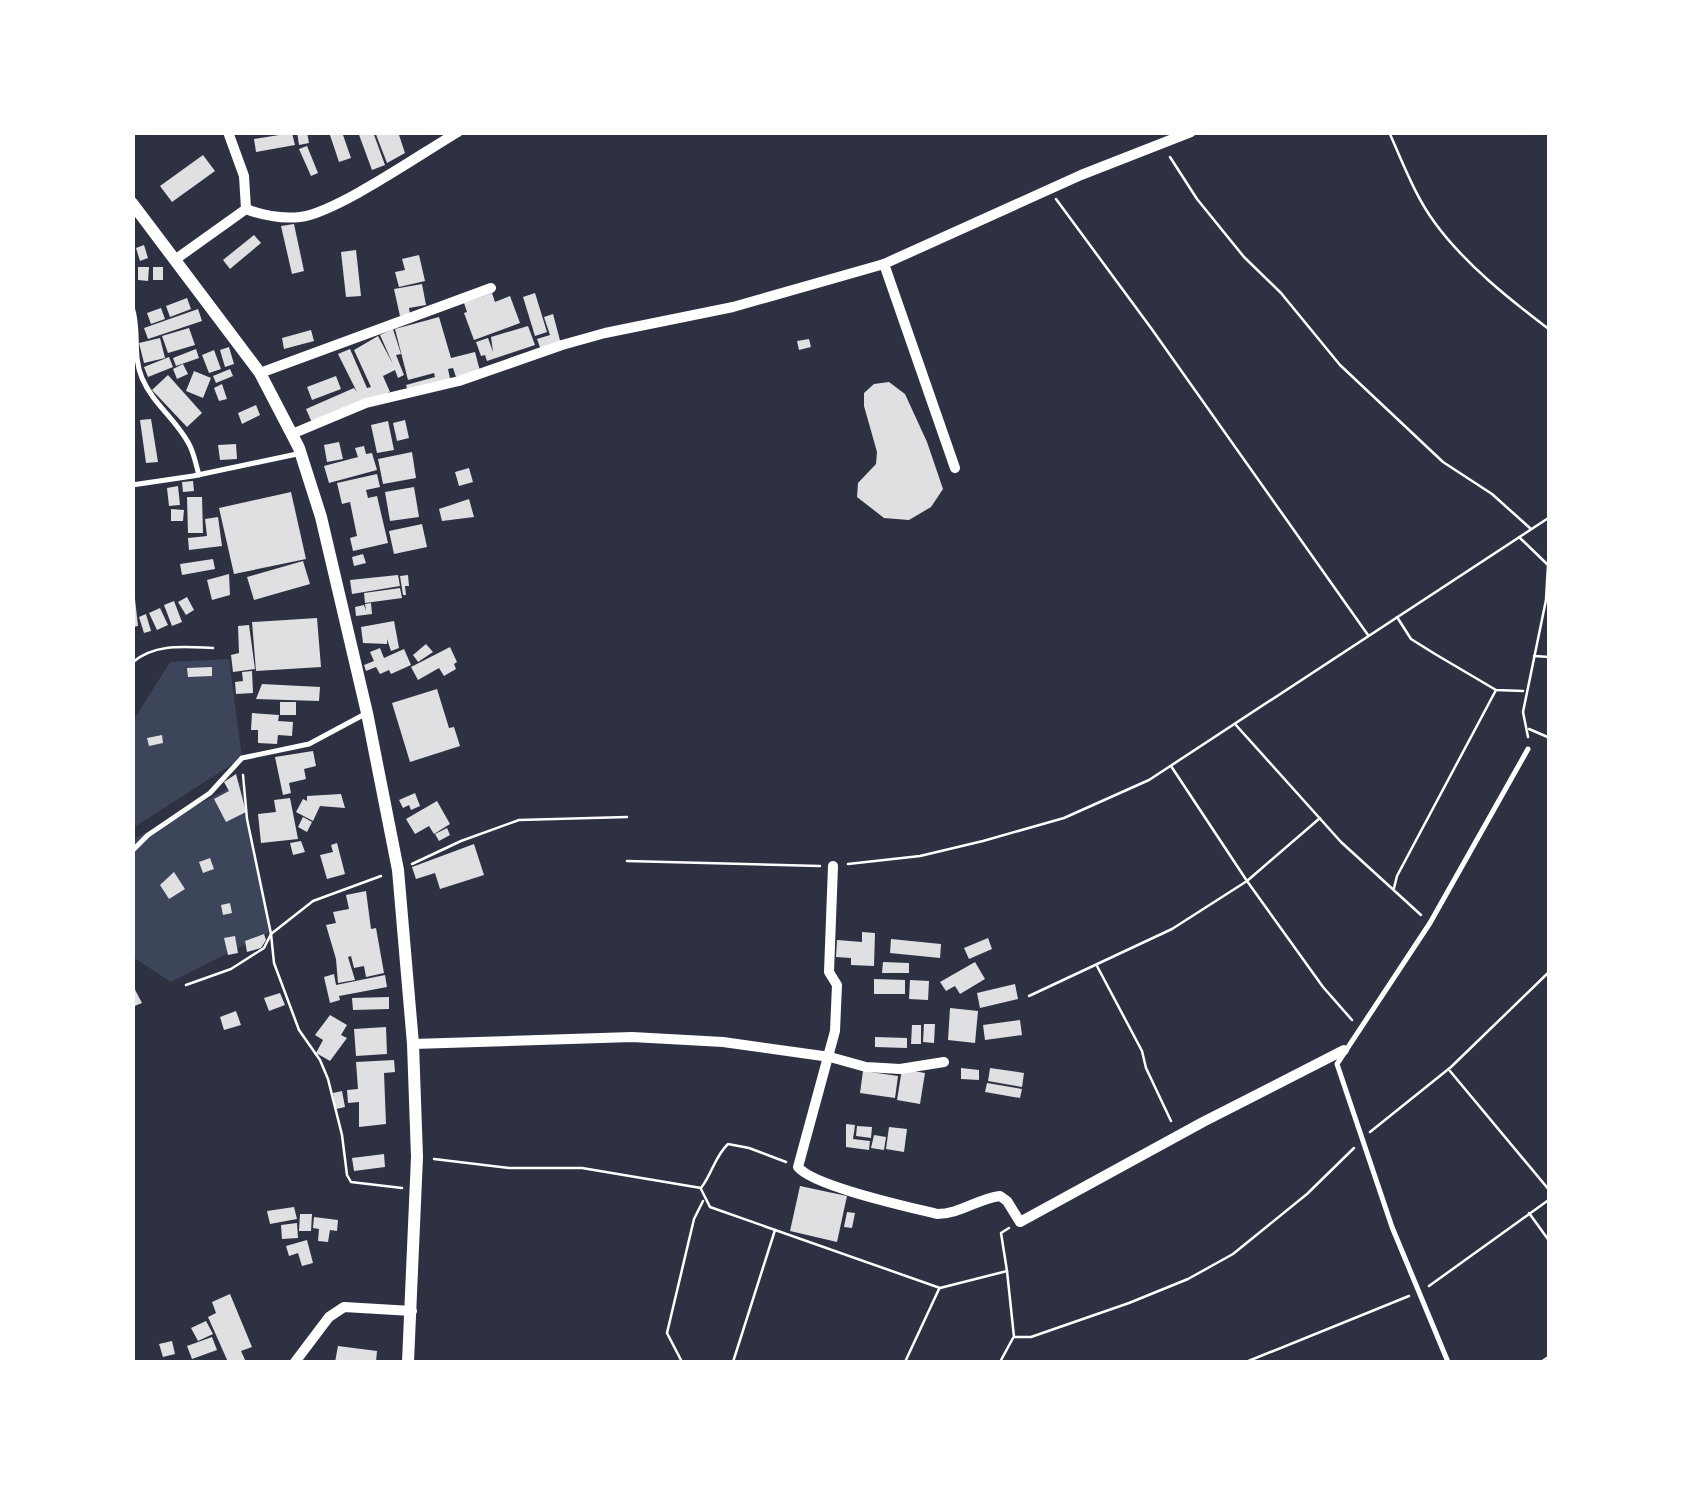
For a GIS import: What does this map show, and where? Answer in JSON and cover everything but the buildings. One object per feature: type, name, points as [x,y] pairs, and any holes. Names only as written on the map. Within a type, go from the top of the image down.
[{"type":"street","points":[[228,132],[244,176],[246,209]]},
{"type":"street","points":[[246,209],[275,217],[304,217],[342,201],[458,132]]},
{"type":"street","points":[[292,434],[366,403],[460,381],[576,341],[733,308],[884,264],[1190,132]]},
{"type":"street","points":[[132,203],[260,372],[292,434],[321,517],[367,713],[398,870],[413,1044],[417,1157],[408,1362]]},
{"type":"street","points":[[176,259],[246,209]]},
{"type":"street","points":[[884,264],[955,468]]},
{"type":"street","points":[[260,372],[491,288]]},
{"type":"street","points":[[833,866],[828,972],[837,985],[838,1000],[830,1058],[798,1167],[807,1176],[843,1190],[937,1214],[952,1214],[1000,1196],[1020,1222],[1344,1050]]},
{"type":"street","points":[[413,1044],[632,1037],[723,1042],[866,1067],[900,1069],[944,1062]]},
{"type":"street","points":[[295,1362],[329,1317],[344,1308],[412,1312]]},
{"type":"lane","points":[[132,307],[136,323],[134,359],[156,404],[189,444],[199,475]]},
{"type":"lane","points":[[132,485],[299,454]]},
{"type":"lane","points":[[132,851],[148,835],[210,793],[242,758],[309,744],[367,713]]},
{"type":"lane","points":[[1448,1362],[1360,1140],[1337,1064],[1430,922],[1528,749]]},
{"type":"path","points":[[1389,132],[1436,224],[1511,300],[1550,330]]},
{"type":"path","points":[[1162,143],[1197,200],[1244,258],[1281,292],[1340,365],[1442,462],[1492,494],[1531,530]]},
{"type":"path","points":[[1049,190],[1152,328],[1368,635]]},
{"type":"path","points":[[627,861],[833,866],[920,856],[1064,818],[1149,780],[1550,518]]},
{"type":"path","points":[[1520,537],[1548,565],[1546,600],[1523,712],[1528,749]]},
{"type":"path","points":[[1542,559],[1550,556]]},
{"type":"path","points":[[1397,616],[1411,639],[1496,690],[1526,691]]},
{"type":"path","points":[[133,692],[133,662],[142,655],[171,646],[213,648]]},
{"type":"path","points":[[1532,656],[1550,657]]},
{"type":"path","points":[[1394,890],[1397,876],[1496,690]]},
{"type":"path","points":[[1234,723],[1320,818],[1430,922]]},
{"type":"path","points":[[1528,728],[1550,738]]},
{"type":"path","points":[[242,758],[246,819],[272,934],[274,964],[298,1030],[320,1060],[328,1080],[347,1175],[351,1182],[360,1184],[416,1189]]},
{"type":"path","points":[[1170,765],[1247,880],[1358,1030]]},
{"type":"path","points":[[186,985],[231,970],[264,948],[272,934],[313,901],[460,842],[519,820],[626,818]]},
{"type":"path","points":[[1029,996],[1172,928],[1247,880],[1320,818]]},
{"type":"path","points":[[1097,965],[1142,1051],[1178,1136]]},
{"type":"path","points":[[1014,1337],[1031,1336],[1128,1303],[1188,1279],[1233,1254],[1344,1161],[1360,1140],[1448,1070],[1550,971]]},
{"type":"path","points":[[1448,1070],[1550,1191]]},
{"type":"path","points":[[701,1188],[728,1144],[798,1167]]},
{"type":"path","points":[[417,1157],[509,1168],[582,1168],[701,1188]]},
{"type":"path","points":[[701,1188],[710,1207],[940,1288],[1007,1271]]},
{"type":"path","points":[[1246,1362],[1420,1291],[1550,1199]]},
{"type":"path","points":[[682,1362],[668,1332],[694,1219],[704,1200]]},
{"type":"path","points":[[1528,1211],[1550,1242]]},
{"type":"path","points":[[1000,1362],[1014,1337],[1001,1233],[1020,1222]]},
{"type":"path","points":[[736,1362],[775,1228]]},
{"type":"path","points":[[906,1362],[940,1288]]},
{"type":"path","points":[[1541,1362],[1550,1356]]},
{"type":"shaded area","points":[[229,659],[242,758],[133,828],[133,721],[170,662]]},
{"type":"shaded area","points":[[240,782],[272,931],[171,982],[133,957],[132,840]]}]
